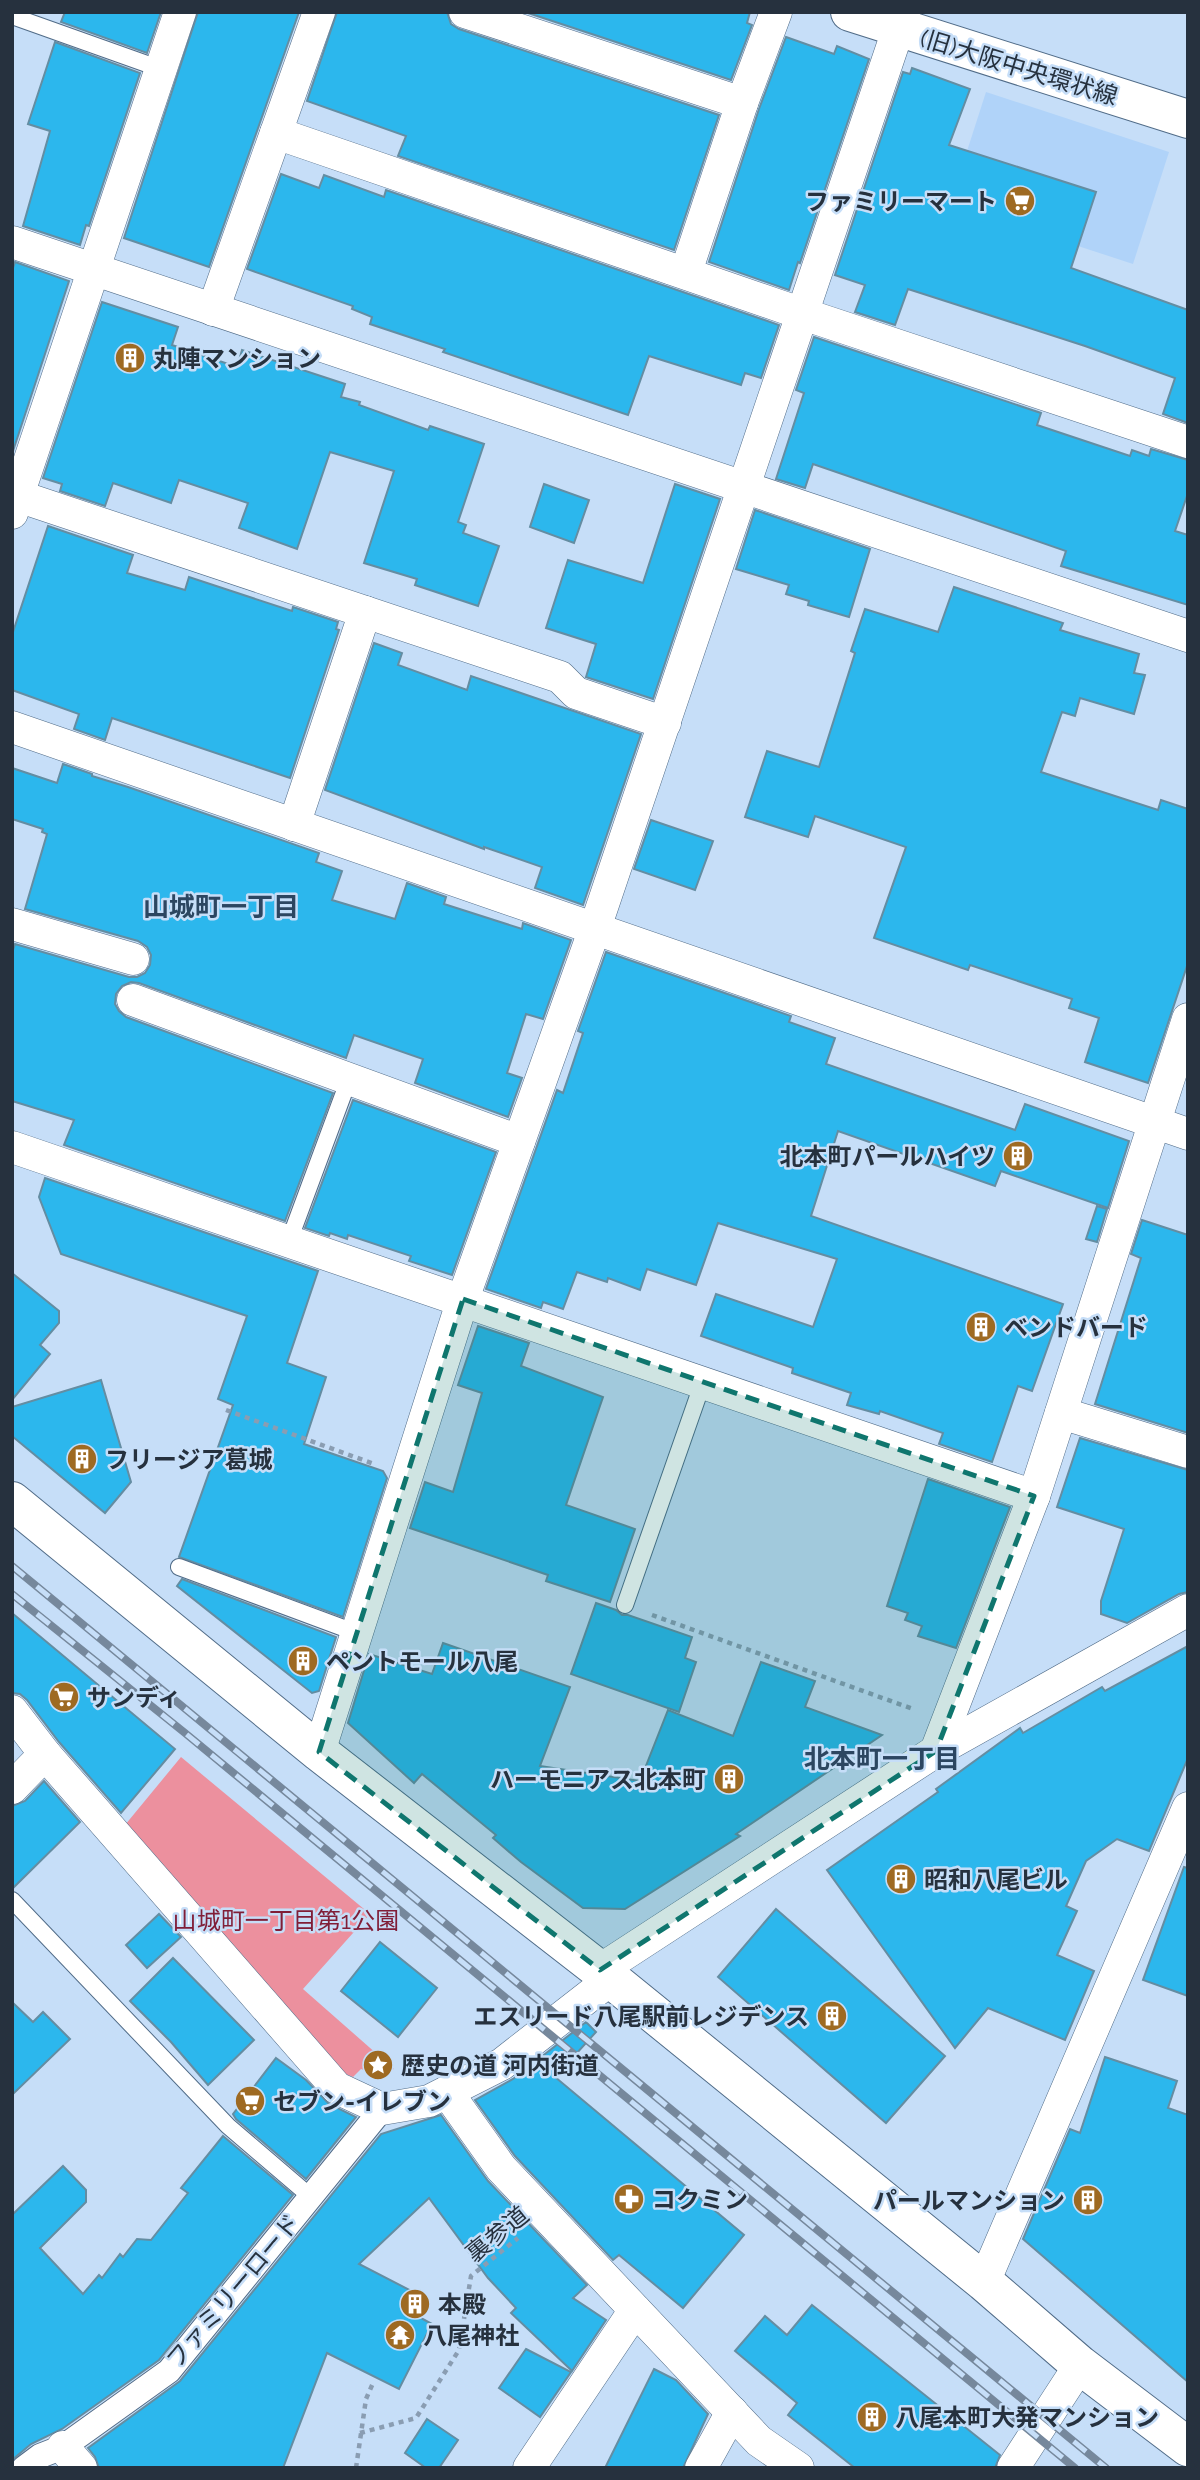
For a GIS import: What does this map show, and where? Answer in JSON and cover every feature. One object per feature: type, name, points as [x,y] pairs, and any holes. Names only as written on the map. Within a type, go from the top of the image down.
[{"type":"street","points":[[180,12],[15,504],[365,612],[561,677],[576,694],[665,723]]},
{"type":"street","points":[[213,310],[319,12]]},
{"type":"street","points":[[465,12],[742,103]]},
{"type":"street","points":[[686,272],[742,103],[776,12]]},
{"type":"street","name":"(旧)大阪中央環状線","points":[[850,12],[901,21],[1188,119]]},
{"type":"street","points":[[319,1752],[463,1300],[595,928],[901,21]]},
{"type":"street","points":[[276,133],[803,314],[1188,442]]},
{"type":"street","points":[[12,242],[1188,636]]},
{"type":"street","points":[[294,825],[365,612]]},
{"type":"street","points":[[12,727],[1188,1133]]},
{"type":"street","points":[[12,924],[133,959]]},
{"type":"street","points":[[133,1000],[519,1142]]},
{"type":"street","points":[[936,1751],[1034,1496],[1188,1019]]},
{"type":"street","points":[[12,1147],[1034,1496]]},
{"type":"street","points":[[1061,1413],[1188,1452]]},
{"type":"street","points":[[12,1501],[319,1752],[606,1974],[984,2282],[1080,2365],[1188,2447]]},
{"type":"street","points":[[12,1711],[45,1754],[337,2088],[382,2109],[429,2101],[502,2064],[606,1974],[936,1751],[1188,1610]]},
{"type":"street","points":[[12,1788],[45,1754]]},
{"type":"street","points":[[984,2282],[1188,1808]]},
{"type":"street","points":[[447,2092],[501,2168],[759,2441],[798,2468]]},
{"type":"street","name":"ファミリーロード","points":[[24,2468],[40,2456],[72,2457],[169,2371],[382,2109]]},
{"type":"street","points":[[529,2468],[635,2310]]},
{"type":"street","points":[[1013,2468],[1080,2365]]},
{"type":"street","points":[[701,2468],[732,2412]]},
{"type":"lane","points":[[12,16],[161,69]]},
{"type":"lane","points":[[289,1241],[349,1079]]},
{"type":"lane","points":[[625,1605],[703,1382]]},
{"type":"lane","points":[[179,1567],[357,1633]]},
{"type":"lane","points":[[12,1900],[228,2126],[311,2197]]},
{"type":"path","points":[[226,1410],[406,1476]]},
{"type":"path","points":[[625,1605],[947,1722]]},
{"type":"path","name":"裏参道","points":[[360,2433],[416,2418],[459,2350],[471,2276],[546,2216]]},
{"type":"path","points":[[355,2468],[366,2399],[373,2383]]},
{"type":"highlighted area","points":[[463,1299],[1034,1496],[936,1751],[600,1970],[319,1752]]},
{"type":"shaded area","points":[[986,92],[1169,152],[1133,264],[950,204]]},
{"type":"green space","name":"山城町一丁目第1公園","points":[[181,1757],[370,1914],[303,1989],[394,2069],[375,2074],[361,2069],[353,2077],[341,2072],[125,1825]]},
{"type":"building","points":[[65,12],[161,12],[147,53],[61,22]]},
{"type":"building","points":[[198,12],[299,12],[209,267],[124,238]]},
{"type":"building","points":[[337,12],[447,12],[451,24],[459,29],[719,115],[674,250],[398,156],[406,136],[307,101]]},
{"type":"building","points":[[525,12],[750,12],[747,23],[752,25],[731,80]]},
{"type":"building","points":[[786,37],[834,54],[837,46],[869,59],[789,290],[709,262],[759,109]]},
{"type":"building","points":[[55,42],[140,73],[89,226],[86,225],[80,245],[23,226],[50,131],[28,124]]},
{"type":"building","points":[[912,68],[970,89],[949,145],[1096,192],[1071,268],[1188,310],[1188,423],[1163,414],[1175,378],[1085,346],[908,289],[895,325],[855,312],[865,285],[835,275],[903,72],[910,74]]},
{"type":"building","points":[[281,174],[319,188],[324,175],[384,197],[386,190],[779,325],[761,378],[745,373],[741,385],[649,356],[628,415],[443,352],[445,349],[370,324],[372,317],[352,309],[353,306],[247,269]]},
{"type":"building","points":[[15,262],[69,281],[12,454],[12,271]]},
{"type":"building","points":[[102,302],[178,327],[172,345],[237,367],[242,350],[345,384],[341,397],[360,402],[359,405],[428,430],[430,426],[484,444],[458,522],[466,525],[463,533],[499,546],[478,606],[415,585],[417,579],[364,563],[394,471],[330,452],[297,549],[239,528],[248,503],[179,480],[171,503],[113,483],[105,506],[60,491],[62,484],[43,478]]},
{"type":"building","points":[[814,337],[1041,413],[1037,425],[1130,456],[1132,450],[1149,456],[1151,449],[1188,460],[1188,493],[1175,531],[1188,535],[1188,605],[1061,566],[1066,551],[813,464],[805,488],[776,479],[804,393],[796,390]]},
{"type":"building","points":[[544,484],[589,500],[574,543],[530,527]]},
{"type":"building","points":[[675,484],[720,499],[653,699],[586,677],[596,644],[546,628],[568,560],[643,583]]},
{"type":"building","points":[[755,510],[870,549],[849,617],[808,605],[809,601],[786,594],[789,585],[736,569]]},
{"type":"building","points":[[48,526],[133,555],[127,573],[185,590],[189,577],[292,611],[293,607],[338,622],[336,629],[339,630],[290,778],[112,718],[105,740],[74,729],[79,714],[12,690],[12,635]]},
{"type":"building","points":[[954,587],[1063,623],[1060,630],[1139,654],[1134,673],[1145,675],[1134,714],[1080,698],[1075,716],[1062,712],[1041,772],[1158,810],[1161,800],[1188,809],[1188,963],[1148,1083],[1085,1062],[1099,1018],[1069,1008],[1072,999],[970,965],[968,970],[874,938],[906,847],[815,816],[808,837],[745,817],[767,751],[819,767],[855,653],[851,651],[865,609],[938,632]]},
{"type":"building","points":[[374,643],[402,653],[398,665],[467,690],[471,676],[641,734],[583,905],[535,888],[542,867],[484,849],[325,790]]},
{"type":"building","points":[[63,764],[319,853],[316,862],[342,871],[332,900],[395,919],[407,883],[446,897],[444,904],[522,929],[523,923],[571,940],[543,1019],[526,1014],[507,1073],[522,1078],[508,1117],[415,1083],[423,1059],[354,1035],[346,1058],[131,982],[122,986],[116,994],[115,1004],[126,1017],[333,1093],[285,1221],[64,1145],[74,1120],[12,1101],[12,953],[15,944],[129,977],[145,973],[150,965],[151,955],[147,947],[138,941],[25,909],[47,834],[42,832],[43,829],[12,819],[12,768],[57,783]]},
{"type":"building","points":[[651,820],[713,841],[695,890],[634,869]]},
{"type":"building","points":[[606,952],[791,1016],[789,1022],[835,1038],[826,1064],[1015,1130],[1025,1104],[1129,1141],[1108,1208],[1001,1171],[995,1186],[838,1131],[811,1216],[1063,1304],[1032,1391],[1018,1386],[992,1462],[939,1444],[943,1433],[880,1411],[879,1414],[847,1405],[851,1393],[792,1373],[793,1368],[701,1336],[716,1294],[813,1327],[837,1259],[718,1223],[696,1285],[647,1269],[640,1290],[608,1278],[607,1282],[577,1272],[563,1309],[543,1302],[541,1308],[486,1289],[557,1090],[563,1093],[583,1033],[578,1031]]},
{"type":"building","points":[[353,1100],[496,1152],[452,1275],[409,1261],[411,1256],[348,1235],[347,1239],[305,1228]]},
{"type":"building","points":[[45,1178],[318,1271],[287,1363],[326,1377],[304,1444],[383,1471],[387,1478],[343,1617],[179,1557],[233,1405],[218,1399],[247,1316],[61,1254],[39,1197]]},
{"type":"building","points":[[1097,1206],[1107,1209],[1097,1242],[1086,1239]]},
{"type":"building","points":[[1142,1220],[1188,1235],[1188,1433],[1095,1404],[1141,1258],[1131,1254]]},
{"type":"building","points":[[12,1273],[59,1311],[59,1323],[40,1345],[50,1354],[12,1400]]},
{"type":"building","points":[[478,1326],[529,1343],[521,1366],[603,1397],[566,1505],[635,1529],[610,1602],[546,1581],[548,1575],[410,1528],[425,1482],[453,1492],[482,1393],[458,1385]]},
{"type":"building","name":"フリージア葛城","points":[[101,1380],[131,1482],[105,1513],[12,1436],[12,1407]]},
{"type":"building","points":[[1080,1438],[1188,1470],[1188,1592],[1179,1594],[1127,1623],[1101,1614],[1101,1601],[1124,1529],[1057,1507]]},
{"type":"building","points":[[928,1479],[1010,1507],[956,1648],[918,1636],[922,1626],[905,1620],[908,1613],[887,1606]]},
{"type":"building","name":"ペントモール八尾","points":[[182,1579],[336,1637],[319,1691],[312,1693],[177,1586]]},
{"type":"building","points":[[596,1603],[622,1615],[692,1637],[685,1658],[696,1662],[679,1712],[571,1674]]},
{"type":"building","points":[[12,1613],[175,1749],[121,1813],[59,1742],[27,1700],[20,1694],[12,1693]]},
{"type":"building","points":[[443,1643],[570,1687],[540,1766],[640,1781],[668,1710],[733,1736],[761,1662],[815,1681],[805,1707],[882,1735],[736,1834],[740,1836],[625,1909],[583,1908],[521,1862],[493,1838],[496,1835],[422,1774],[414,1783],[348,1723],[369,1654],[432,1674]]},
{"type":"building","points":[[1188,1646],[1188,1758],[1149,1851],[1117,1839],[1086,1861],[1066,1906],[1077,1911],[1057,1955],[1094,1971],[1065,2040],[988,2008],[955,2048],[827,1870],[938,1792],[936,1789],[1020,1728],[1023,1733],[1102,1687],[1105,1691]]},
{"type":"building","points":[[44,1781],[80,1822],[12,1889],[12,1806],[25,1801]]},
{"type":"building","points":[[1184,1867],[1188,1868],[1188,1996],[1143,1980]]},
{"type":"building","name":"エスリード八尾駅前レジデンス","points":[[776,1909],[945,2056],[886,2123],[718,1977]]},
{"type":"building","points":[[159,1914],[181,1937],[147,1968],[126,1945]]},
{"type":"building","points":[[380,1942],[437,1988],[398,2037],[341,1991]]},
{"type":"building","points":[[173,1958],[254,2040],[208,2085],[171,2042],[130,2001]]},
{"type":"building","points":[[12,2002],[33,2022],[43,2012],[70,2039],[12,2095]]},
{"type":"building","points":[[586,2022],[596,2032],[555,2077],[744,2235],[683,2308],[619,2255],[613,2260],[515,2156],[475,2100],[513,2079]]},
{"type":"building","points":[[1105,2057],[1177,2081],[1168,2108],[1188,2115],[1188,2382],[1023,2239],[1070,2129],[1080,2133]]},
{"type":"building","points":[[276,2058],[306,2080],[329,2104],[356,2117],[306,2179],[233,2114]]},
{"type":"building","points":[[441,2115],[488,2181],[587,2285],[573,2298],[606,2320],[572,2371],[511,2313],[516,2308],[488,2278],[429,2198],[359,2264],[427,2299],[419,2317],[432,2324],[399,2389],[327,2353],[283,2468],[99,2468],[88,2448],[180,2381],[381,2134]]},
{"type":"building","points":[[223,2136],[293,2195],[159,2360],[62,2429],[31,2444],[12,2460],[12,2215],[63,2166],[86,2190],[86,2202],[40,2248],[83,2294],[99,2275],[102,2278],[120,2254],[123,2257],[137,2239],[151,2240],[188,2193],[181,2188]]},
{"type":"building","name":"八尾本町大発マンション","points":[[812,2305],[1000,2455],[995,2468],[855,2468],[788,2415],[797,2403],[735,2351],[765,2316],[787,2335]]},
{"type":"building","points":[[526,2349],[571,2372],[540,2417],[499,2388]]},
{"type":"building","points":[[654,2369],[676,2380],[708,2414],[683,2468],[605,2468]]},
{"type":"building","points":[[427,2419],[458,2440],[439,2468],[426,2468],[405,2453]]},
{"type":"railway","points":[[12,1566],[1106,2468]]},
{"type":"railway","points":[[12,1594],[185,1733],[1075,2468]]},
{"type":"place","name":"ファミリーマート","points":[[1020,201]]},
{"type":"place","name":"丸陣マンション","points":[[130,358]]},
{"type":"place","name":"北本町パールハイツ","points":[[1018,1156]]},
{"type":"place","name":"ベンドバード","points":[[981,1327]]},
{"type":"place","name":"フリージア葛城","points":[[82,1459]]},
{"type":"place","name":"ペントモール八尾","points":[[303,1661]]},
{"type":"place","name":"サンディ","points":[[64,1697]]},
{"type":"place","name":"ハーモニアス北本町","points":[[729,1779]]},
{"type":"place","name":"昭和八尾ビル","points":[[901,1879]]},
{"type":"place","name":"エスリード八尾駅前レジデンス","points":[[832,2016]]},
{"type":"place","name":"歴史の道 河内街道","points":[[378,2065]]},
{"type":"place","name":"セブン-イレブン","points":[[250,2101]]},
{"type":"place","name":"コクミン","points":[[629,2199]]},
{"type":"place","name":"パールマンション","points":[[1088,2200]]},
{"type":"place","name":"本殿","points":[[415,2304]]},
{"type":"place","name":"八尾神社","points":[[400,2335]]},
{"type":"place","name":"八尾本町大発マンション","points":[[872,2417]]},
{"type":"district","name":"山城町一丁目","points":[[221,907]]},
{"type":"district","name":"北本町一丁目","points":[[882,1759]]}]
